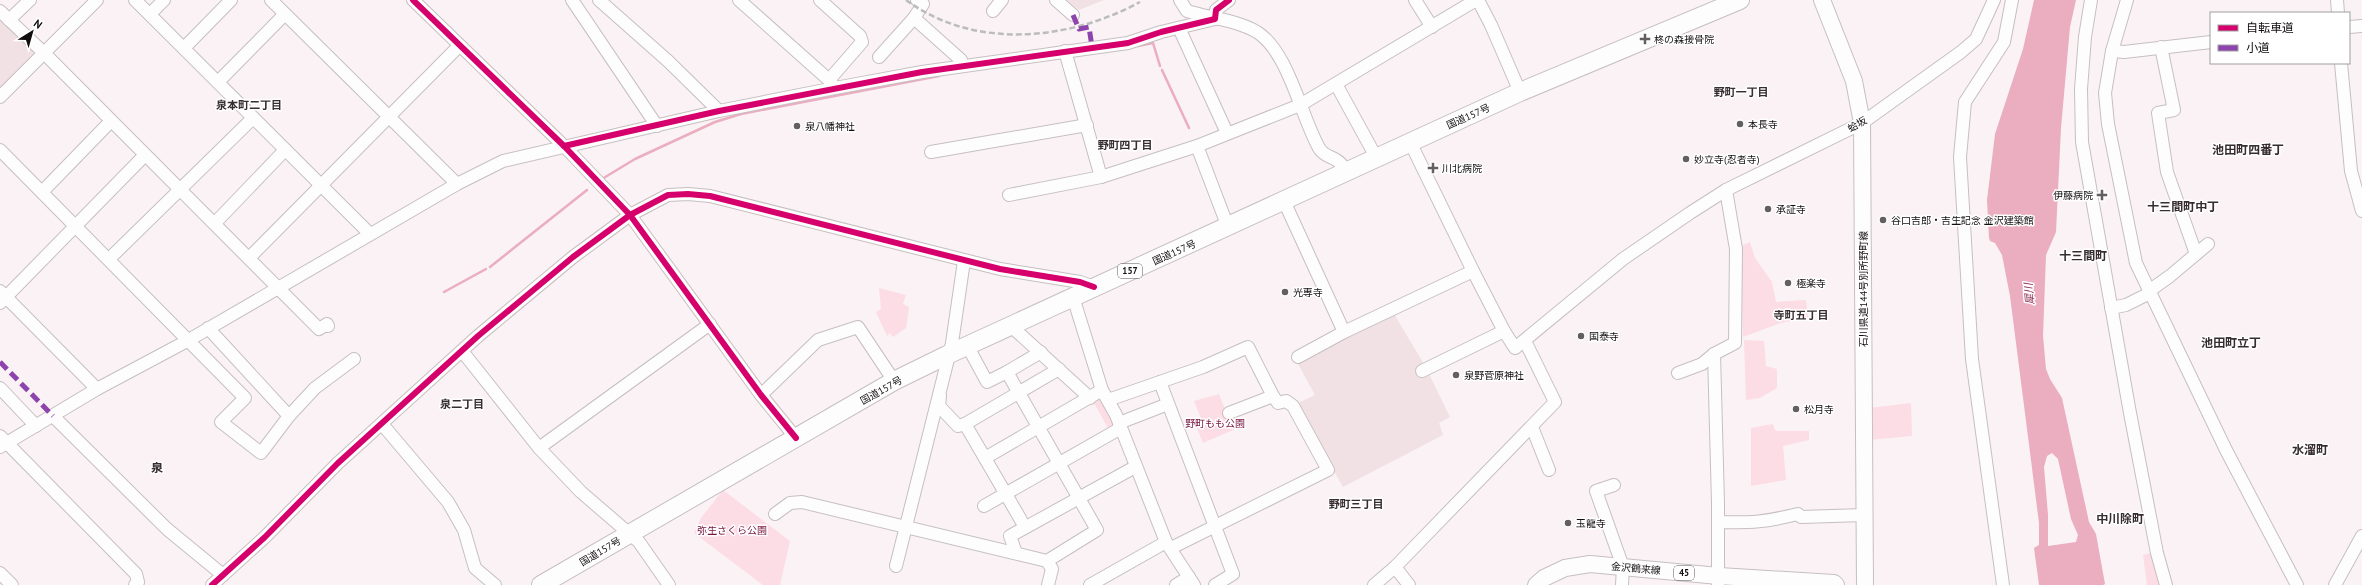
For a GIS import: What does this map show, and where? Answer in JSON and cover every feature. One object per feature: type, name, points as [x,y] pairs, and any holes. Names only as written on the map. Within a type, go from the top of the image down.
[{"type":"highway","name":"国道157号","points":[[541,585],[894,382],[947,355],[1012,327],[1094,287],[1228,227],[1376,157],[1520,92],[1740,0]]},
{"type":"main road","name":"石川県道144号別所野町線","points":[[1822,0],[1854,81],[1862,123],[1864,585]]},
{"type":"main road","name":"金沢鶴来線","points":[[1542,583],[1565,568],[1590,564],[1718,581],[1834,583],[1836,585]]},
{"type":"street","points":[[10,20],[30,0]]},
{"type":"street","points":[[0,97],[97,0]]},
{"type":"street","points":[[135,0],[370,234]]},
{"type":"street","points":[[150,14],[164,0]]},
{"type":"street","points":[[184,48],[231,0]]},
{"type":"street","points":[[271,0],[456,184]]},
{"type":"street","points":[[413,0],[564,146],[630,215],[761,395],[796,438]]},
{"type":"street","points":[[599,0],[668,62],[719,111]]},
{"type":"street","points":[[739,0],[832,84]]},
{"type":"street","points":[[820,0],[860,36],[862,42],[832,84]]},
{"type":"street","points":[[993,11],[1002,0]]},
{"type":"street","points":[[1056,0],[1074,15]]},
{"type":"street","points":[[1180,0],[1187,11],[1238,24],[1257,32],[1273,46],[1320,150],[1341,161],[1346,171]]},
{"type":"street","points":[[1215,19],[1216,10],[1229,0]]},
{"type":"street","points":[[1415,0],[1432,27]]},
{"type":"street","points":[[1009,195],[1101,177],[1196,146],[1300,105],[1477,0],[1491,25],[1520,92]]},
{"type":"street","name":"蛤坂","points":[[1525,341],[1533,331],[1623,259],[1690,213],[1726,190],[1862,123],[1976,39],[1994,0]]},
{"type":"street","points":[[2003,585],[1972,359],[1960,157],[1965,102],[2004,42],[2012,0]]},
{"type":"street","points":[[1965,102],[1976,93],[2008,48],[2020,0]]},
{"type":"street","points":[[2091,0],[2085,37],[2081,89],[2082,142],[2111,308],[2157,553],[2166,585]]},
{"type":"street","points":[[2127,0],[2112,51],[2105,93],[2108,124],[2136,262],[2149,292],[2226,450],[2296,585]]},
{"type":"street","points":[[2337,0],[2338,12]]},
{"type":"street","points":[[879,57],[914,18],[923,1]]},
{"type":"street","points":[[576,2],[657,126]]},
{"type":"street","points":[[0,11],[215,223],[319,329],[327,324],[328,326]]},
{"type":"street","points":[[218,82],[285,14]]},
{"type":"street","points":[[914,18],[961,60],[962,66]]},
{"type":"street","points":[[135,585],[138,582],[136,574],[2,442],[54,416],[97,389],[187,340],[456,184],[503,161],[832,84],[1128,43],[1215,19]]},
{"type":"street","points":[[2350,27],[2362,26]]},
{"type":"street","points":[[1179,28],[1227,133]]},
{"type":"street","points":[[2112,51],[2124,52],[2210,42]]},
{"type":"street","points":[[249,258],[459,46]]},
{"type":"street","points":[[2161,47],[2174,110],[2158,113],[2167,172],[2196,254]]},
{"type":"street","points":[[1066,51],[1101,177]]},
{"type":"street","points":[[2341,64],[2351,171],[2362,211]]},
{"type":"street","points":[[1336,84],[1376,157]]},
{"type":"street","points":[[109,259],[253,118]]},
{"type":"street","points":[[42,192],[111,121]]},
{"type":"street","points":[[931,152],[1087,126]]},
{"type":"street","points":[[1374,585],[1395,567],[1555,402],[1525,341],[1515,348],[1504,331],[1410,142]]},
{"type":"street","points":[[1196,146],[1228,227]]},
{"type":"street","points":[[215,223],[285,150]]},
{"type":"street","points":[[97,389],[2,297],[146,155]]},
{"type":"street","points":[[2,157],[42,192],[183,333],[187,340],[245,398],[221,422],[261,453],[289,416],[315,388],[354,359]]},
{"type":"street","points":[[1678,373],[1702,364],[1714,354],[1735,343],[1736,249],[1726,190]]},
{"type":"street","points":[[212,585],[265,537],[338,463],[518,302],[630,215],[668,195],[688,194],[710,196],[964,261],[1094,287]]},
{"type":"street","points":[[1284,201],[1344,332]]},
{"type":"street","points":[[2111,308],[2126,305],[2149,292],[2208,244]]},
{"type":"street","points":[[896,566],[947,355],[952,343],[964,261]]},
{"type":"street","points":[[1298,357],[1344,332],[1473,271]]},
{"type":"street","points":[[1073,297],[1105,395],[1120,426],[1135,467],[1168,545],[1192,581],[1176,585]]},
{"type":"street","points":[[539,448],[710,324]]},
{"type":"street","points":[[761,395],[818,340],[858,327],[894,382]]},
{"type":"street","points":[[1012,327],[1090,398]]},
{"type":"street","points":[[208,328],[289,416]]},
{"type":"street","points":[[1422,371],[1504,331]]},
{"type":"street","points":[[985,458],[1090,398],[1160,382],[1202,367],[1248,346],[1273,396],[1278,403],[1286,401],[1293,406],[1328,470],[1215,527],[1168,545],[1090,585]]},
{"type":"street","points":[[968,347],[987,382],[1040,352]]},
{"type":"street","points":[[462,351],[539,448],[581,492],[639,542],[669,585]]},
{"type":"street","points":[[1714,354],[1719,522],[1718,581]]},
{"type":"street","points":[[940,387],[939,406],[958,426],[965,424],[1059,369]]},
{"type":"street","points":[[1007,372],[1097,530],[1047,561]]},
{"type":"street","points":[[1160,382],[1232,574],[1216,585]]},
{"type":"street","points":[[0,388],[36,426]]},
{"type":"street","points":[[1229,413],[1273,396]]},
{"type":"street","points":[[984,506],[1120,426],[1168,404]]},
{"type":"street","points":[[54,416],[167,529],[222,575]]},
{"type":"street","points":[[382,424],[448,502],[464,530],[475,568],[495,585]]},
{"type":"street","points":[[965,424],[1025,527]]},
{"type":"street","points":[[1532,427],[1549,470]]},
{"type":"street","points":[[1016,553],[1010,536],[1135,467]]},
{"type":"street","points":[[1614,485],[1596,491],[1623,568],[1622,585]]},
{"type":"street","points":[[775,514],[790,503],[802,502],[1047,561],[1052,569],[1048,585]]},
{"type":"street","points":[[1719,522],[1745,524],[1763,523],[1798,514],[1801,518],[1864,515]]},
{"type":"street","points":[[2335,585],[2362,536]]},
{"type":"street","points":[[1395,567],[1409,585]]},
{"type":"street","points":[[0,573],[12,585]]},
{"type":"shaded area","points":[[1067,0],[1104,0],[1079,10]]},
{"type":"shaded area","points":[[0,18],[35,52],[0,88]]},
{"type":"shaded area","points":[[1394,314],[1425,366],[1450,417],[1439,423],[1443,435],[1343,487],[1296,404],[1315,395],[1297,362]]},
{"type":"green space","points":[[1750,242],[1755,258],[1772,282],[1776,302],[1806,300],[1808,317],[1781,323],[1743,337],[1741,246]]},
{"type":"green space","points":[[879,288],[906,295],[903,304],[909,307],[906,328],[893,337],[890,333],[887,336],[876,312],[881,309]]},
{"type":"green space","points":[[1744,340],[1764,341],[1766,366],[1777,369],[1777,388],[1760,398],[1746,400]]},
{"type":"green space","name":"野町もも公園","points":[[1219,394],[1233,430],[1203,443],[1195,423],[1202,421],[1194,401]]},
{"type":"green space","points":[[1102,398],[1113,425],[1109,430],[1093,401]]},
{"type":"green space","points":[[1911,403],[1912,436],[1869,440],[1869,408]]},
{"type":"green space","points":[[1773,424],[1775,430],[1778,431],[1809,431],[1809,440],[1783,446],[1786,480],[1751,486],[1751,428]]},
{"type":"green space","name":"弥生さくら公園","points":[[723,490],[790,541],[780,585],[763,585],[694,533],[701,518]]},
{"type":"green space","points":[[2150,553],[2161,585],[2147,585],[2143,555]]},
{"type":"water","name":"犀川","points":[[2034,0],[2076,0],[2070,27],[2061,128],[2056,232],[2046,255],[2043,336],[2046,369],[2050,379],[2062,398],[2089,522],[2096,534],[2105,584],[2103,585],[2039,585],[2034,548],[2039,545],[2039,523],[2010,296],[2002,255],[1995,243],[1990,241],[1989,238],[1987,200],[1995,134],[2023,49]],"holes":[[[2052,453],[2058,459],[2071,519],[2078,535],[2076,542],[2048,546],[2048,515],[2044,467],[2047,456]]]},
{"type":"waterway","points":[[1138,46],[1153,43],[1160,66]]},
{"type":"waterway","points":[[1162,70],[1189,128]]},
{"type":"waterway","points":[[602,179],[635,159],[715,122],[741,114],[939,76]]},
{"type":"waterway","points":[[490,267],[587,190]]},
{"type":"waterway","points":[[444,292],[486,269]]},
{"type":"railway","points":[[906,0],[933,16],[961,27],[991,33],[1022,34],[1052,32],[1083,25],[1112,15],[1140,2]]},
{"type":"marked path","points":[[1073,15],[1079,29],[1089,27],[1092,47]]},
{"type":"marked path","points":[[0,362],[53,416]]},
{"type":"cycle path","points":[[413,0],[564,146],[630,215],[761,395],[796,438]]},
{"type":"cycle path","points":[[564,146],[719,111],[922,72],[1128,43],[1161,32],[1215,19],[1216,10],[1229,0]]},
{"type":"cycle path","points":[[212,585],[265,537],[338,463],[478,336],[573,257],[630,215],[668,195],[688,194],[710,196],[1000,269],[1080,282],[1094,287]]},
{"type":"place","name":"柊の森接骨院","points":[[1645,39]]},
{"type":"place","name":"本長寺","points":[[1740,124]]},
{"type":"place","name":"泉八幡神社","points":[[797,126]]},
{"type":"place","name":"妙立寺(忍者寺)","points":[[1686,159]]},
{"type":"place","name":"川北病院","points":[[1433,168]]},
{"type":"place","name":"伊藤病院","points":[[2102,195]]},
{"type":"place","name":"承証寺","points":[[1768,209]]},
{"type":"place","name":"谷口吉郎・吉生記念 金沢建築館","points":[[1883,220]]},
{"type":"place","name":"極楽寺","points":[[1788,283]]},
{"type":"place","name":"光専寺","points":[[1285,292]]},
{"type":"place","name":"国泰寺","points":[[1581,336]]},
{"type":"place","name":"泉野菅原神社","points":[[1456,375]]},
{"type":"place","name":"松月寺","points":[[1796,409]]},
{"type":"place","name":"玉龍寺","points":[[1568,523]]},
{"type":"district","name":"野町一丁目","points":[[1741,92]]},
{"type":"district","name":"泉本町二丁目","points":[[249,105]]},
{"type":"district","name":"野町四丁目","points":[[1125,145]]},
{"type":"district","name":"池田町四番丁","points":[[2248,150]]},
{"type":"district","name":"十三間町中丁","points":[[2183,207]]},
{"type":"district","name":"十三間町","points":[[2083,256]]},
{"type":"district","name":"寺町五丁目","points":[[1801,315]]},
{"type":"district","name":"池田町立丁","points":[[2231,343]]},
{"type":"district","name":"泉二丁目","points":[[462,404]]},
{"type":"district","name":"水溜町","points":[[2310,450]]},
{"type":"district","name":"泉","points":[[157,468]]},
{"type":"district","name":"野町三丁目","points":[[1356,504]]},
{"type":"district","name":"中川除町","points":[[2120,519]]}]
